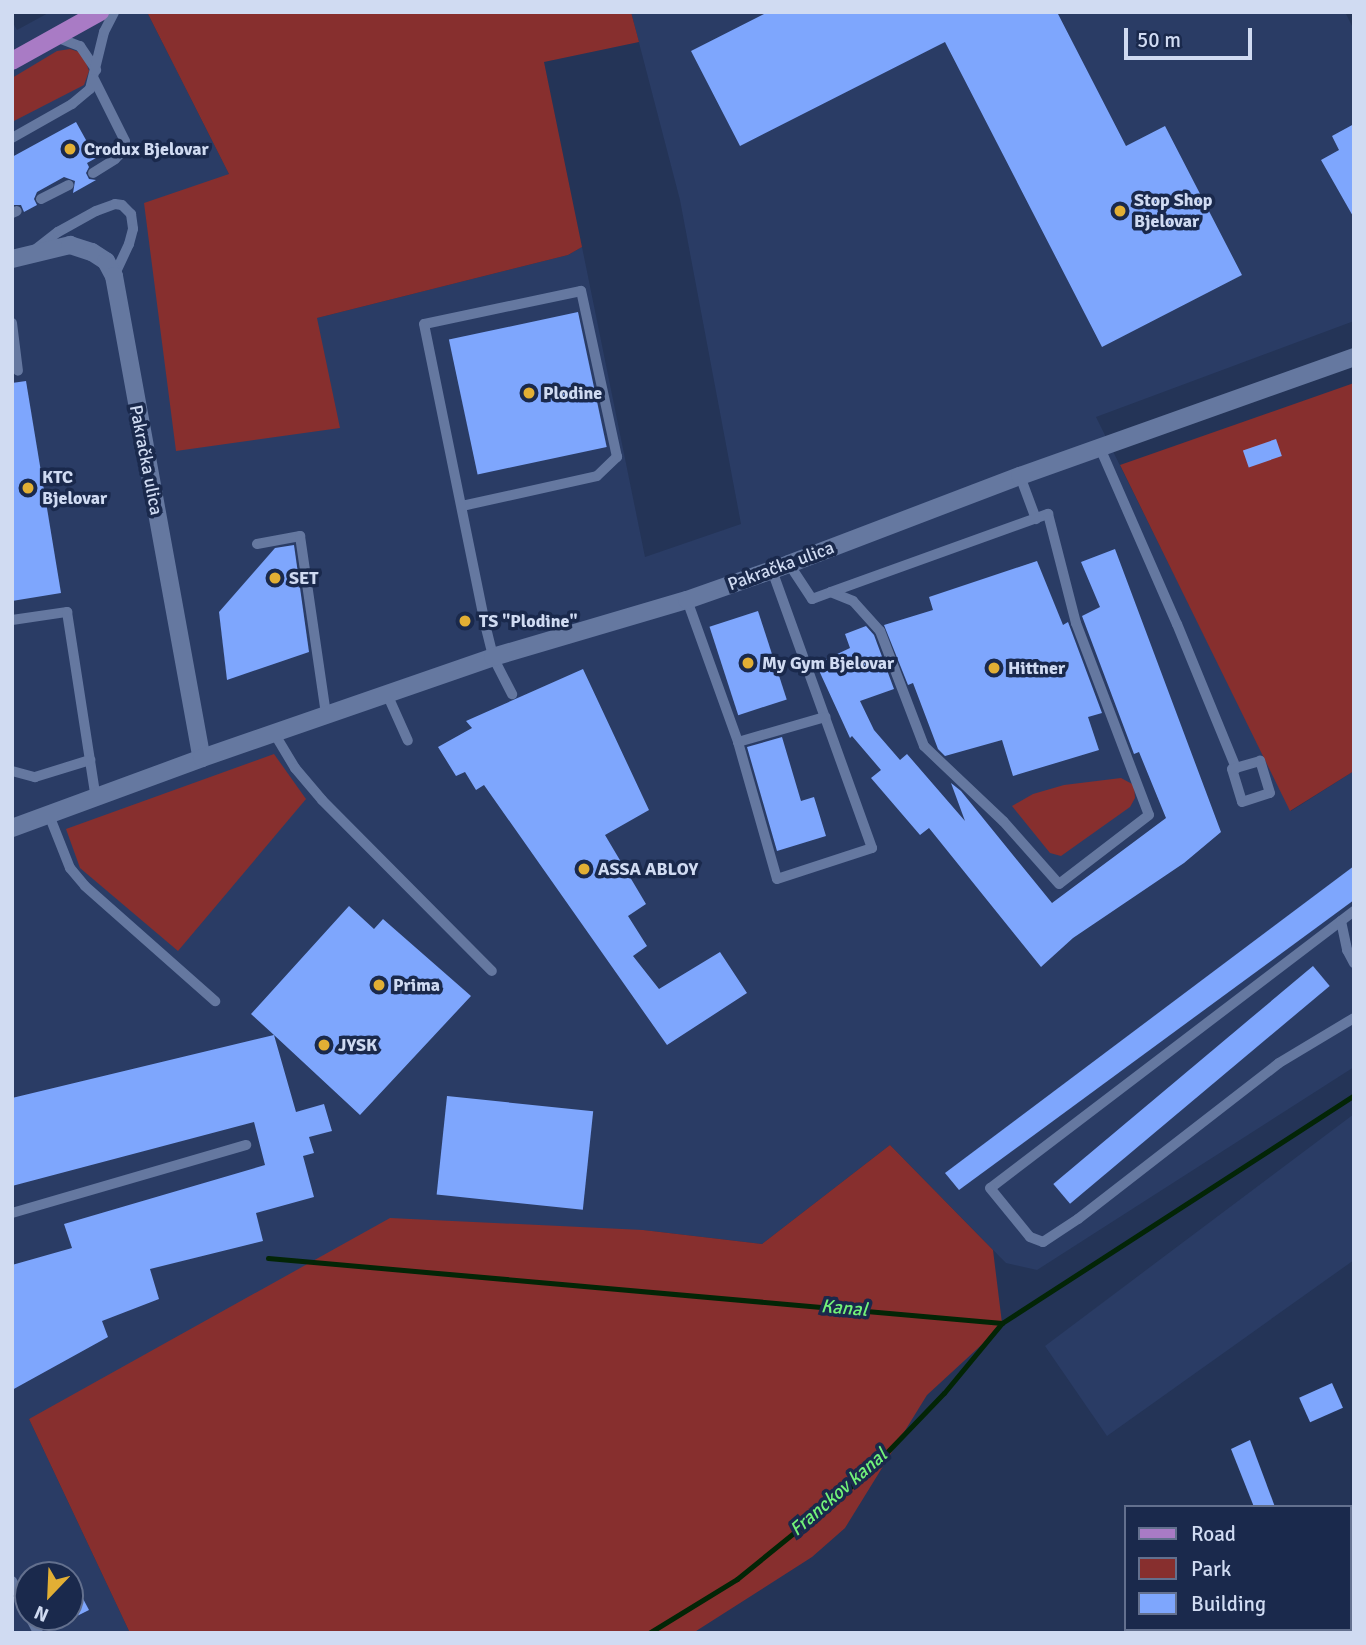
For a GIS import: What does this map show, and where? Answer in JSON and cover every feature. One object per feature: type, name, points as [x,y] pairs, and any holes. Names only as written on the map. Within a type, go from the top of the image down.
[{"type":"main road","points":[[12,61],[100,12]]},
{"type":"street","points":[[12,259],[70,245],[92,252],[106,261],[114,276]]},
{"type":"street","name":"Pakračka ulica","points":[[114,276],[202,758]]},
{"type":"street","name":"Pakračka ulica","points":[[12,828],[202,758],[493,657],[687,600],[1020,476],[1354,357]]},
{"type":"lane","points":[[12,138],[82,97],[95,75],[104,32],[114,12]]},
{"type":"lane","points":[[55,36],[80,46],[125,141],[123,151],[93,173]]},
{"type":"lane","points":[[41,199],[69,185]]},
{"type":"lane","points":[[33,252],[58,232],[96,211],[122,205],[131,214],[132,229],[130,244],[114,276]]},
{"type":"lane","points":[[462,506],[597,476],[617,457],[581,291],[424,324],[493,657],[512,694]]},
{"type":"lane","points":[[12,323],[18,370]]},
{"type":"lane","points":[[1100,448],[1236,768]]},
{"type":"lane","points":[[1020,476],[1036,519]]},
{"type":"lane","points":[[780,567],[811,600],[831,592],[1048,514],[1076,623],[1149,815],[1059,884],[1003,821],[925,746],[880,631],[853,601],[831,592]]},
{"type":"lane","points":[[257,544],[300,536],[326,715]]},
{"type":"lane","points":[[687,600],[738,742],[777,879],[872,848],[825,717],[780,567]]},
{"type":"lane","points":[[12,620],[67,612],[96,799]]},
{"type":"lane","points":[[387,694],[408,741]]},
{"type":"lane","points":[[738,742],[825,717]]},
{"type":"lane","points":[[274,733],[295,768],[323,800],[492,971]]},
{"type":"lane","points":[[12,771],[35,777],[90,760]]},
{"type":"lane","points":[[1260,761],[1270,793],[1242,802],[1231,769],[1236,768],[1260,761]]},
{"type":"lane","points":[[48,815],[70,868],[85,886],[215,1001]]},
{"type":"lane","points":[[1354,911],[990,1188],[1030,1237],[1043,1242],[1078,1219],[1279,1063],[1354,1018]]},
{"type":"lane","points":[[1341,921],[1347,950],[1354,963]]},
{"type":"lane","points":[[12,1213],[246,1145]]},
{"type":"shaded area","points":[[50,12],[147,12],[229,174],[317,318],[568,255],[582,247],[645,557],[741,524],[680,200],[631,12],[1345,12],[1354,30],[1354,321],[1096,417],[1291,811],[1354,771],[1354,1067],[1037,1270],[1006,1263],[890,1145],[762,1244],[643,1230],[29,1419],[130,1633],[12,1633],[12,21],[17,30]]},
{"type":"shaded area","points":[[1354,1114],[1354,1260],[1107,1436],[1045,1346]]},
{"type":"green space","points":[[147,12],[631,12],[639,42],[544,62],[582,247],[568,255],[317,318],[340,428],[176,451],[144,203],[229,174]]},
{"type":"green space","points":[[70,49],[79,52],[85,60],[89,71],[84,85],[12,122],[12,78],[57,51]]},
{"type":"green space","points":[[1354,383],[1354,771],[1290,811],[1120,465]]},
{"type":"green space","points":[[274,754],[306,799],[178,951],[80,868],[66,829]]},
{"type":"green space","points":[[1121,778],[1134,785],[1135,798],[1130,807],[1061,856],[1050,853],[1012,806],[1033,794],[1064,785]]},
{"type":"green space","points":[[890,1145],[993,1250],[1002,1323],[927,1395],[845,1528],[812,1557],[693,1633],[130,1633],[29,1419],[390,1218],[643,1230],[762,1244]]},
{"type":"building","name":"Stop Shop Bjelovar","points":[[768,12],[1057,12],[1126,146],[1165,126],[1242,275],[1102,347],[945,42],[740,146],[691,51]]},
{"type":"building","points":[[76,122],[96,158],[87,163],[89,167],[86,173],[89,179],[96,180],[73,193],[75,181],[64,177],[37,192],[34,199],[37,205],[24,212],[21,205],[13,205],[12,157]]},
{"type":"building","points":[[1354,124],[1354,218],[1321,160],[1339,150],[1332,136]]},
{"type":"building","name":"Plodine","points":[[578,312],[607,447],[478,474],[449,339]]},
{"type":"building","name":"KTC Bjelovar","points":[[26,381],[61,593],[12,601],[12,383]]},
{"type":"building","points":[[1276,439],[1282,456],[1249,467],[1243,450]]},
{"type":"building","name":"SET","points":[[294,545],[309,652],[227,680],[219,612],[275,548]]},
{"type":"building","points":[[1115,549],[1221,832],[1184,863],[1073,938],[1041,967],[929,828],[920,835],[871,778],[881,770],[852,736],[850,738],[816,664],[850,648],[845,634],[866,626],[874,635],[894,689],[860,701],[874,730],[900,760],[907,754],[965,821],[951,783],[961,791],[1052,903],[1166,818],[1139,752],[1134,754],[1082,616],[1100,607],[1081,562]]},
{"type":"building","name":"Hittner","points":[[1037,561],[1063,625],[1068,622],[1102,713],[1088,717],[1099,750],[1013,776],[1002,740],[945,756],[938,749],[913,683],[908,685],[884,625],[933,610],[929,597]]},
{"type":"building","name":"My Gym Bjelovar","points":[[758,611],[787,699],[738,715],[709,627]]},
{"type":"building","name":"ASSA ABLOY","points":[[583,669],[649,810],[605,835],[646,904],[628,916],[647,946],[633,956],[659,989],[720,952],[747,993],[667,1045],[484,785],[476,790],[465,772],[456,776],[438,747],[472,728],[466,721]]},
{"type":"building","points":[[782,737],[801,801],[814,797],[826,836],[777,851],[747,747]]},
{"type":"building","points":[[1354,866],[1354,900],[959,1190],[945,1173]]},
{"type":"building","name":"Prima","points":[[349,906],[374,929],[383,919],[471,996],[360,1115],[251,1014]]},
{"type":"building","points":[[1313,966],[1330,986],[1070,1204],[1053,1184]]},
{"type":"building","points":[[274,1035],[296,1112],[324,1104],[332,1131],[309,1137],[314,1153],[303,1156],[314,1197],[256,1213],[263,1241],[150,1269],[159,1299],[102,1321],[108,1337],[12,1390],[12,1265],[72,1248],[64,1224],[265,1165],[254,1122],[12,1186],[12,1098]]},
{"type":"building","points":[[447,1096],[593,1111],[583,1210],[437,1194]]},
{"type":"building","points":[[1332,1383],[1343,1408],[1310,1422],[1299,1398]]},
{"type":"building","points":[[1250,1440],[1274,1505],[1253,1505],[1231,1449]]},
{"type":"waterway","name":"Kanal","points":[[268,1258],[1002,1323],[1354,1095]]},
{"type":"waterway","name":"Franckov kanal","points":[[649,1633],[737,1579],[865,1475],[944,1393],[1002,1323]]},
{"type":"place","name":"Crodux Bjelovar","points":[[70,149]]},
{"type":"place","name":"Stop Shop Bjelovar","points":[[1120,211]]},
{"type":"place","name":"Plodine","points":[[529,393]]},
{"type":"place","name":"KTC Bjelovar","points":[[28,488]]},
{"type":"place","name":"SET","points":[[275,578]]},
{"type":"place","name":"TS \"Plodine\"","points":[[465,621]]},
{"type":"place","name":"My Gym Bjelovar","points":[[748,663]]},
{"type":"place","name":"Hittner","points":[[994,668]]},
{"type":"place","name":"ASSA ABLOY","points":[[584,869]]},
{"type":"place","name":"Prima","points":[[379,985]]},
{"type":"place","name":"JYSK","points":[[324,1045]]}]
